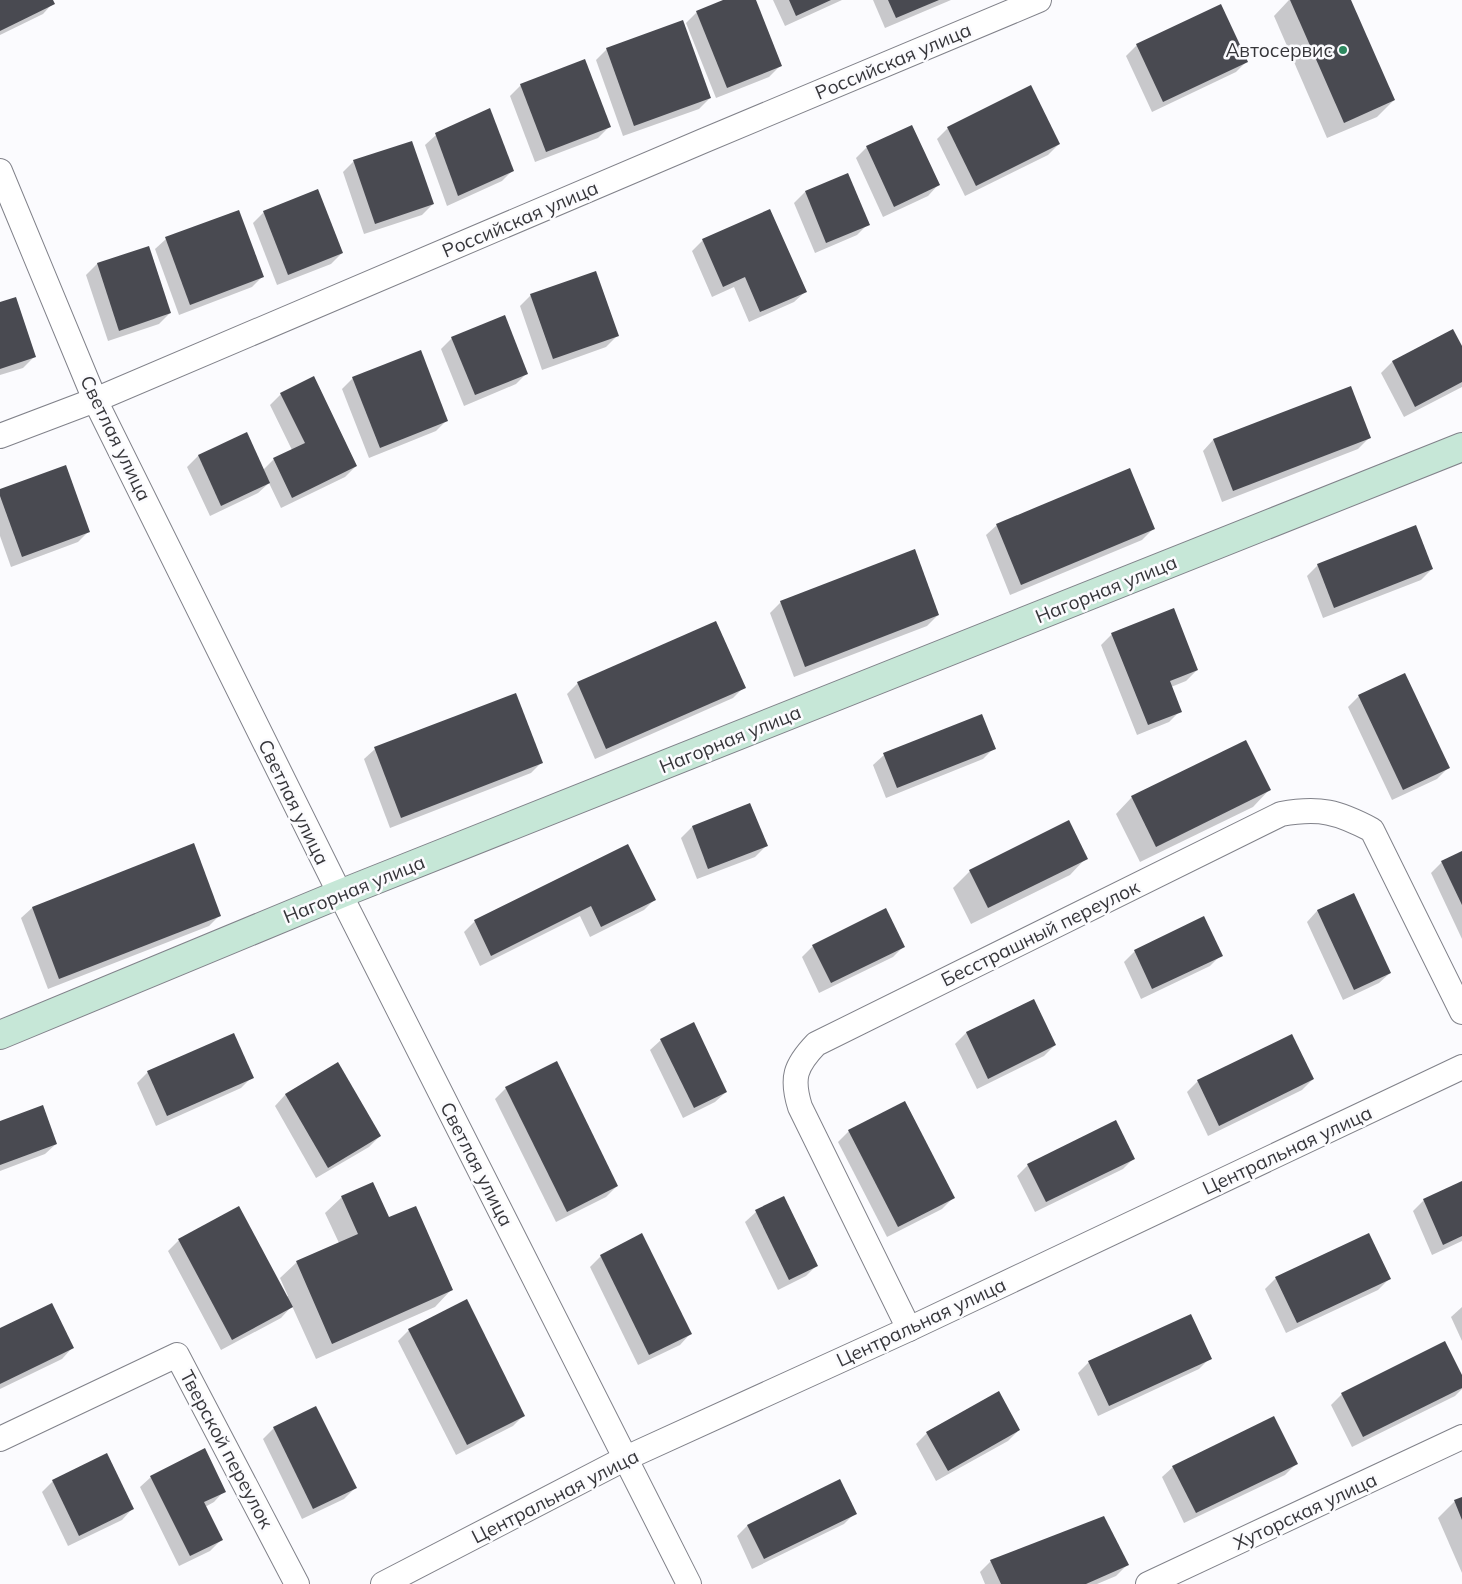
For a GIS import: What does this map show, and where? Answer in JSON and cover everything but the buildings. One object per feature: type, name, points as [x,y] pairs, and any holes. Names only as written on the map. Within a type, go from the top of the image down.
[{"type":"street","name":"Российская улица","points":[[0,436],[95,400],[1039,0]]},
{"type":"street","name":"Светлая улица","points":[[0,172],[95,400],[340,894],[689,1584]]},
{"type":"street","name":"Нагорная улица","points":[[0,1035],[340,894],[1462,447]]},
{"type":"street","name":"Бесстрашный переулок","points":[[909,1329],[800,1107],[795,1089],[797,1070],[804,1056],[816,1044],[1281,814],[1303,810],[1327,812],[1350,818],[1372,830],[1462,1012]]},
{"type":"street","name":"Центральная улица","points":[[383,1584],[626,1458],[909,1329],[1462,1067]]},
{"type":"street","name":"Тверской переулок","points":[[0,1439],[178,1355],[297,1584]]},
{"type":"street","name":"Хуторская улица","points":[[1148,1584],[1462,1437]]},
{"type":"place","name":"Автосервис","points":[[1343,50]]}]
